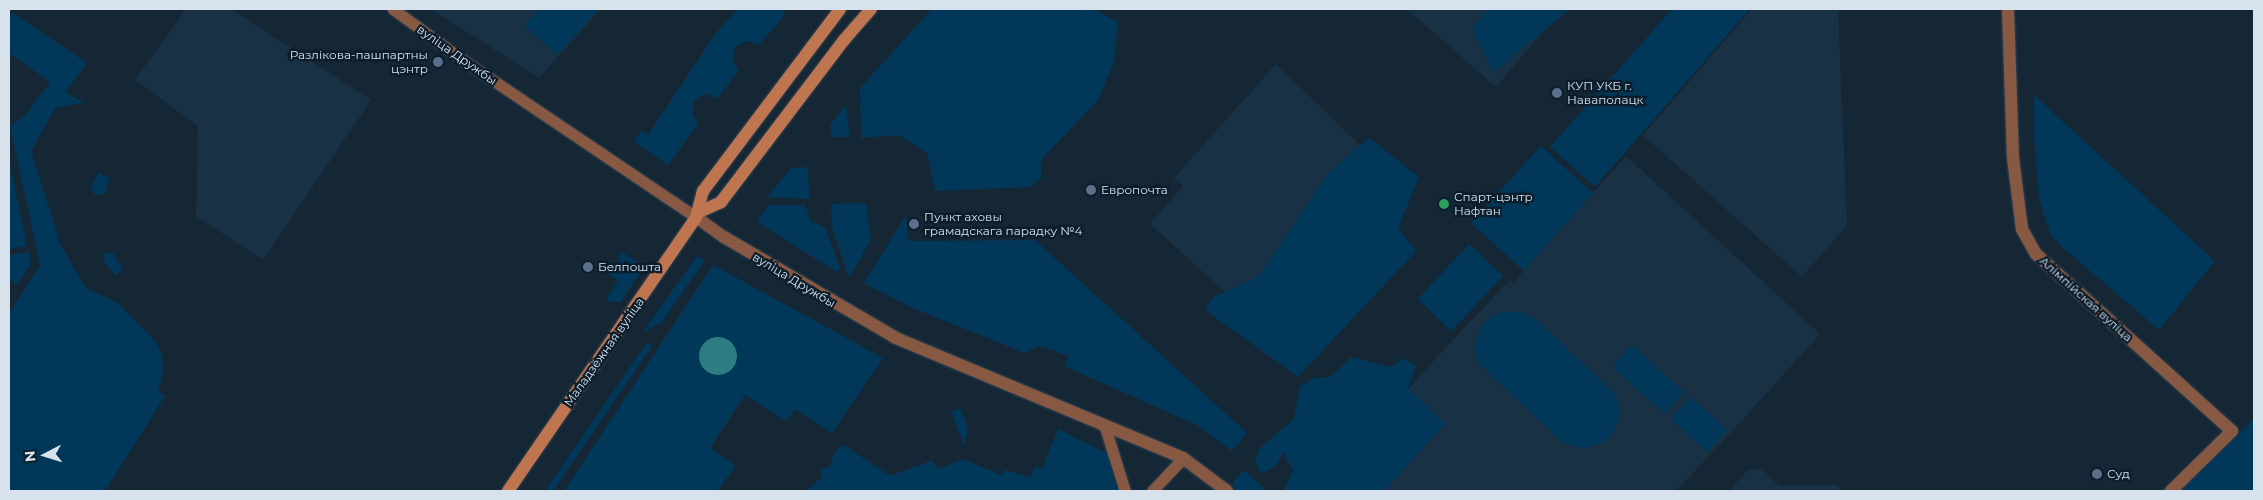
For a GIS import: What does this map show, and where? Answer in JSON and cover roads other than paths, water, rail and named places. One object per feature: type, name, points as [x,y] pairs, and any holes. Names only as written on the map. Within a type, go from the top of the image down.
[{"type":"main road","name":"Маладзёжная вуліца","points":[[508,491],[697,214],[703,191],[840,9]]},
{"type":"main road","points":[[697,214],[721,202],[844,40],[871,9]]},
{"type":"street","name":"вуліца Дружбы","points":[[394,9],[463,60],[697,214],[724,237],[896,338],[1183,458],[1227,491]]},
{"type":"street","name":"Алімпійская вуліца","points":[[2008,9],[2013,158],[2022,229],[2036,254],[2232,431],[2172,491]]},
{"type":"street","points":[[1104,424],[1124,491]]},
{"type":"street","points":[[1152,491],[1183,458]]},
{"type":"place","name":"Разлікова-пашпартны цэнтр","points":[[438,62]]},
{"type":"place","name":"КУП УКБ г. Наваполацк","points":[[1557,93]]},
{"type":"place","name":"Европочта","points":[[1091,190]]},
{"type":"place","name":"Спарт-цэнтр Нафтан","points":[[1444,204]]},
{"type":"place","name":"Пункт аховы грамадскага парадку №4","points":[[914,224]]},
{"type":"place","name":"Белпошта","points":[[588,267]]},
{"type":"place","name":"Суд","points":[[2097,474]]}]
